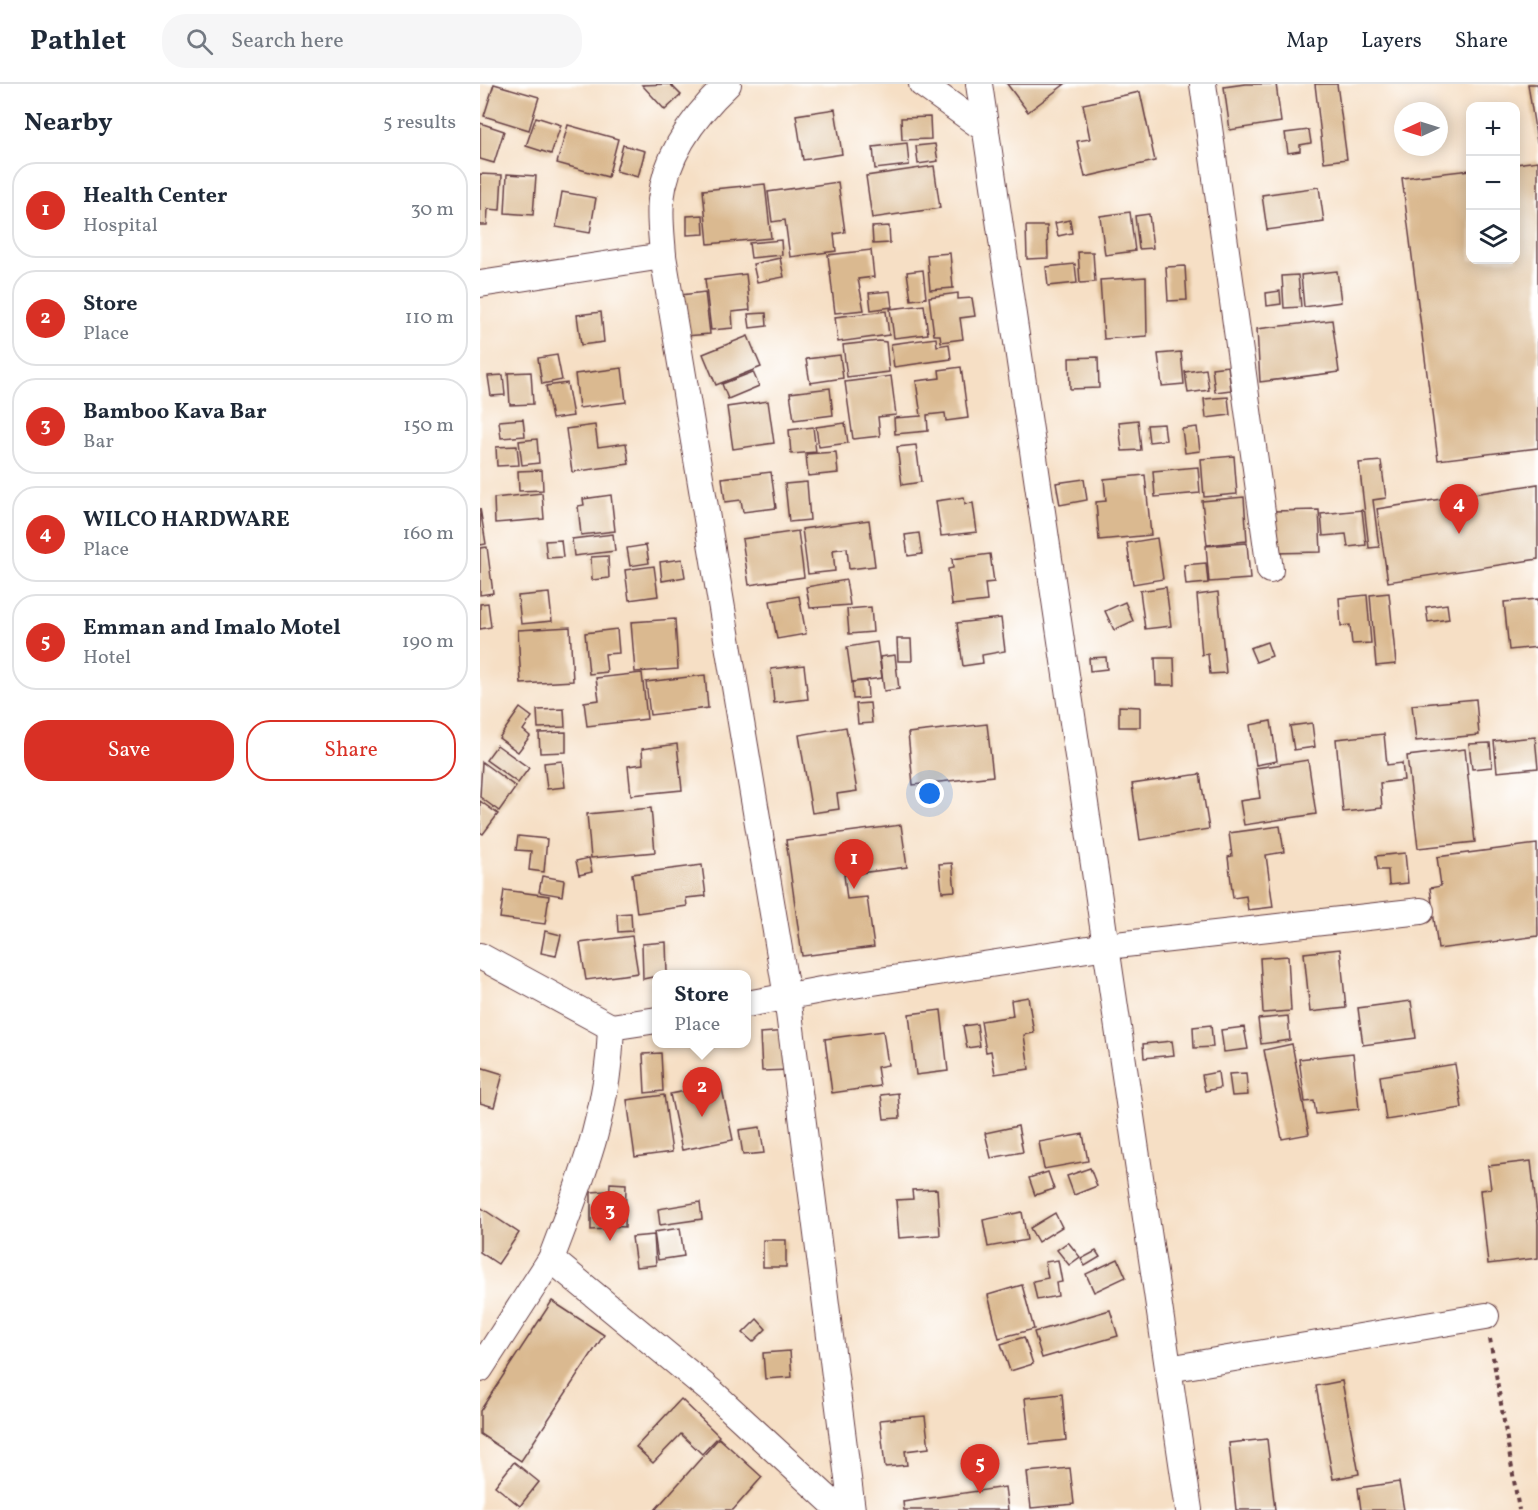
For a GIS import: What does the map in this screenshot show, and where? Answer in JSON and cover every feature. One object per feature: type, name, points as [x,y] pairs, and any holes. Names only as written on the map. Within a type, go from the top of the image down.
[{"type":"street","points":[[728,84],[702,108],[676,147],[661,199],[663,256],[787,997],[852,1510]]},
{"type":"street","points":[[921,84],[986,130]]},
{"type":"street","points":[[979,84],[1189,1510]]},
{"type":"street","points":[[1203,84],[1270,570]]},
{"type":"street","points":[[480,284],[663,256]]},
{"type":"street","points":[[751,1003],[821,990],[1107,946],[1421,911]]},
{"type":"street","points":[[480,956],[611,1028],[652,1021]]},
{"type":"street","points":[[480,1369],[551,1259],[598,1131],[610,1066],[611,1028]]},
{"type":"street","points":[[551,1259],[712,1392],[840,1510]]},
{"type":"street","points":[[1168,1369],[1486,1316]]},
{"type":"path","points":[[1486,1316],[1519,1510]]},
{"type":"building","points":[[494,84],[539,97],[529,130],[484,116]]},
{"type":"building","points":[[670,84],[681,95],[665,110],[642,85]]},
{"type":"building","points":[[1007,84],[1065,84],[1028,112]]},
{"type":"building","points":[[1276,84],[1281,122],[1230,130],[1224,87]]},
{"type":"building","points":[[1315,84],[1337,84],[1347,159],[1324,162]]},
{"type":"building","points":[[1528,84],[1538,84],[1538,142],[1537,142]]},
{"type":"building","points":[[1140,92],[1155,161],[1085,177],[1077,141],[1090,139],[1083,104]]},
{"type":"building","points":[[835,109],[842,154],[803,160],[796,115]]},
{"type":"building","points":[[536,117],[561,125],[551,154],[526,146]]},
{"type":"building","points":[[930,117],[931,139],[902,140],[901,118]]},
{"type":"building","points":[[480,123],[504,131],[494,163],[480,159]]},
{"type":"building","points":[[568,125],[618,139],[608,177],[557,163]]},
{"type":"building","points":[[1309,130],[1311,143],[1300,145],[1300,151],[1288,153],[1285,133]]},
{"type":"building","points":[[907,143],[909,165],[875,169],[873,147]]},
{"type":"building","points":[[935,144],[938,161],[918,164],[916,146]]},
{"type":"building","points":[[623,145],[645,151],[638,177],[616,171]]},
{"type":"building","points":[[1538,161],[1538,448],[1438,460],[1402,178],[1466,170],[1466,264],[1520,264],[1520,163]]},
{"type":"building","points":[[934,166],[940,208],[872,218],[866,176]]},
{"type":"building","points":[[480,174],[502,175],[500,210],[488,209],[487,225],[480,225]]},
{"type":"building","points":[[507,174],[536,176],[533,215],[505,213]]},
{"type":"building","points":[[838,182],[845,232],[834,234],[836,251],[790,257],[785,220],[772,222],[768,192]]},
{"type":"building","points":[[765,184],[771,238],[708,244],[703,190]]},
{"type":"building","points":[[1319,187],[1324,222],[1267,230],[1262,195]]},
{"type":"building","points":[[562,192],[596,198],[590,233],[556,227]]},
{"type":"building","points":[[1130,212],[1135,251],[1105,255],[1100,216]]},
{"type":"building","points":[[1149,214],[1153,248],[1139,249],[1135,216]]},
{"type":"building","points":[[703,215],[704,234],[687,235],[687,216]]},
{"type":"building","points":[[1070,220],[1072,233],[1058,236],[1055,223]]},
{"type":"building","points":[[889,226],[890,243],[873,244],[872,227]]},
{"type":"building","points":[[1026,226],[1047,226],[1048,258],[1027,259]]},
{"type":"building","points":[[781,240],[782,255],[751,258],[749,243]]},
{"type":"building","points":[[871,250],[874,277],[858,279],[864,310],[835,313],[828,255]]},
{"type":"building","points":[[1078,252],[1093,252],[1095,282],[1080,283]]},
{"type":"building","points":[[950,253],[953,288],[930,290],[927,255]]},
{"type":"building","points":[[780,258],[784,277],[757,282],[753,264]]},
{"type":"building","points":[[1075,264],[1077,283],[1048,286],[1046,267]]},
{"type":"building","points":[[1185,266],[1187,300],[1168,301],[1166,267]]},
{"type":"building","points":[[923,270],[926,298],[911,300],[907,272]]},
{"type":"building","points":[[1337,271],[1341,302],[1304,307],[1301,275]]},
{"type":"building","points":[[746,274],[750,310],[732,312],[733,328],[711,330],[705,279]]},
{"type":"building","points":[[1298,275],[1301,307],[1284,308],[1282,276]]},
{"type":"building","points":[[1146,277],[1147,336],[1104,339],[1100,280]]},
{"type":"building","points":[[890,291],[892,307],[871,310],[869,293]]},
{"type":"building","points":[[1280,291],[1281,304],[1267,306],[1266,293]]},
{"type":"building","points":[[705,292],[710,334],[685,336],[681,295]]},
{"type":"building","points":[[958,293],[958,299],[972,298],[975,316],[960,318],[963,339],[941,342],[940,335],[934,335],[929,297]]},
{"type":"building","points":[[924,305],[928,334],[894,338],[890,309]]},
{"type":"building","points":[[886,311],[889,335],[838,342],[835,317]]},
{"type":"building","points":[[601,312],[604,342],[581,345],[577,315]]},
{"type":"building","points":[[766,313],[767,326],[750,328],[748,314]]},
{"type":"building","points":[[1332,320],[1339,372],[1260,382],[1257,329]]},
{"type":"building","points":[[748,336],[761,367],[716,385],[703,354]]},
{"type":"building","points":[[936,338],[937,346],[949,344],[951,359],[894,367],[891,344]]},
{"type":"building","points":[[886,342],[889,372],[847,377],[843,345]]},
{"type":"building","points":[[1181,352],[1184,384],[1162,386],[1158,354]]},
{"type":"building","points":[[557,355],[562,380],[542,384],[538,358]]},
{"type":"building","points":[[840,355],[843,378],[810,383],[806,359]]},
{"type":"building","points":[[1098,357],[1099,388],[1070,389],[1069,358]]},
{"type":"building","points":[[1228,366],[1231,390],[1215,392],[1212,368]]},
{"type":"building","points":[[961,367],[968,418],[946,421],[945,413],[927,415],[928,431],[895,434],[894,418],[921,416],[916,381],[940,378],[939,370]]},
{"type":"building","points":[[622,368],[626,402],[579,408],[575,374]]},
{"type":"building","points":[[1206,369],[1209,390],[1188,393],[1185,372]]},
{"type":"building","points":[[531,372],[533,404],[510,405],[508,373]]},
{"type":"building","points":[[753,372],[759,386],[728,399],[722,384]]},
{"type":"building","points":[[503,375],[505,395],[491,396],[488,376]]},
{"type":"building","points":[[891,376],[896,415],[878,417],[880,436],[853,439],[845,382]]},
{"type":"building","points":[[567,383],[573,416],[552,419],[546,386]]},
{"type":"building","points":[[830,388],[833,415],[794,420],[790,393]]},
{"type":"building","points":[[1228,397],[1230,415],[1206,418],[1204,399]]},
{"type":"building","points":[[768,401],[774,443],[733,449],[727,407]]},
{"type":"building","points":[[523,419],[525,436],[501,438],[499,421]]},
{"type":"building","points":[[1138,420],[1141,450],[1122,451],[1119,422]]},
{"type":"building","points":[[845,423],[848,443],[819,447],[816,427]]},
{"type":"building","points":[[1164,424],[1166,440],[1149,442],[1147,425]]},
{"type":"building","points":[[595,425],[598,447],[626,443],[629,464],[572,472],[566,429]]},
{"type":"building","points":[[813,427],[816,452],[791,454],[789,430]]},
{"type":"building","points":[[1197,427],[1200,451],[1185,453],[1182,429]]},
{"type":"building","points":[[537,439],[539,463],[522,465],[519,441]]},
{"type":"building","points":[[916,445],[921,482],[902,485],[897,447]]},
{"type":"building","points":[[517,446],[519,465],[497,466],[496,447]]},
{"type":"building","points":[[836,452],[838,473],[808,476],[806,454]]},
{"type":"building","points":[[1234,456],[1237,494],[1204,497],[1201,459]]},
{"type":"building","points":[[1381,461],[1386,498],[1373,500],[1379,547],[1369,548],[1359,463]]},
{"type":"building","points":[[1198,467],[1200,493],[1155,497],[1153,471]]},
{"type":"building","points":[[542,470],[543,490],[519,491],[518,471]]},
{"type":"building","points":[[771,472],[776,508],[743,512],[741,500],[725,502],[722,478]]},
{"type":"building","points":[[1145,475],[1151,535],[1099,540],[1096,502],[1106,501],[1104,479]]},
{"type":"building","points":[[1084,479],[1087,500],[1060,505],[1056,483]]},
{"type":"building","points":[[807,482],[810,520],[789,522],[785,484]]},
{"type":"building","points":[[1538,484],[1538,559],[1388,582],[1377,509]]},
{"type":"building","points":[[542,493],[544,519],[495,523],[494,498]]},
{"type":"building","points":[[611,495],[615,531],[581,535],[578,506],[584,505],[583,499]]},
{"type":"building","points":[[964,497],[965,504],[973,503],[977,532],[941,536],[936,501]]},
{"type":"building","points":[[1244,497],[1247,541],[1207,545],[1202,501]]},
{"type":"building","points":[[480,508],[486,544],[480,545]]},
{"type":"building","points":[[1319,510],[1321,552],[1274,553],[1273,511]]},
{"type":"building","points":[[1362,510],[1366,545],[1348,547],[1346,534],[1323,536],[1321,514]]},
{"type":"building","points":[[869,520],[875,566],[849,569],[847,548],[833,550],[835,571],[808,574],[802,529]]},
{"type":"building","points":[[798,531],[804,577],[749,585],[742,539]]},
{"type":"building","points":[[919,533],[922,554],[908,556],[905,535]]},
{"type":"building","points":[[613,534],[615,551],[574,556],[572,539]]},
{"type":"building","points":[[1157,538],[1163,579],[1133,584],[1127,543]]},
{"type":"building","points":[[561,540],[563,557],[547,558],[545,541]]},
{"type":"building","points":[[1247,543],[1250,579],[1209,582],[1206,546]]},
{"type":"building","points":[[646,545],[649,563],[630,566],[627,548]]},
{"type":"building","points":[[487,547],[493,593],[480,595],[480,548]]},
{"type":"building","points":[[990,554],[994,582],[985,583],[987,601],[952,605],[948,569],[953,568],[952,559]]},
{"type":"building","points":[[608,556],[609,578],[592,580],[591,557]]},
{"type":"building","points":[[682,559],[685,577],[662,581],[660,562]]},
{"type":"building","points":[[1206,563],[1208,583],[1186,585],[1184,565]]},
{"type":"building","points":[[654,566],[658,596],[629,600],[625,570]]},
{"type":"building","points":[[846,580],[850,605],[810,608],[806,587]]},
{"type":"building","points":[[1166,587],[1171,626],[1145,629],[1140,591]]},
{"type":"building","points":[[1218,592],[1226,673],[1210,674],[1208,654],[1202,655],[1197,595]]},
{"type":"building","points":[[549,593],[552,621],[521,624],[518,596]]},
{"type":"building","points":[[1389,593],[1396,664],[1376,666],[1370,595]]},
{"type":"building","points":[[1367,595],[1371,643],[1352,644],[1350,625],[1341,626],[1339,598]]},
{"type":"building","points":[[799,596],[806,634],[777,639],[770,601]]},
{"type":"building","points":[[1538,599],[1538,647],[1509,650],[1504,602]]},
{"type":"building","points":[[1125,602],[1133,621],[1114,630],[1105,611]]},
{"type":"building","points":[[488,603],[491,627],[480,629],[480,604]]},
{"type":"building","points":[[1447,604],[1449,619],[1428,622],[1426,607]]},
{"type":"building","points":[[871,607],[873,632],[849,634],[847,609]]},
{"type":"building","points":[[1001,618],[1005,651],[982,655],[983,663],[963,666],[957,623]]},
{"type":"building","points":[[675,619],[678,669],[635,672],[631,622]]},
{"type":"building","points":[[570,627],[573,681],[521,684],[518,630]]},
{"type":"building","points":[[617,629],[619,653],[605,654],[607,672],[589,674],[585,633]]},
{"type":"building","points":[[897,639],[911,639],[912,661],[898,661]]},
{"type":"building","points":[[877,642],[882,678],[852,682],[847,647]]},
{"type":"building","points":[[1267,642],[1272,656],[1256,662],[1250,648]]},
{"type":"building","points":[[895,655],[899,689],[884,691],[880,657]]},
{"type":"building","points":[[1106,657],[1107,669],[1090,671],[1089,658]]},
{"type":"building","points":[[1155,658],[1174,658],[1175,685],[1156,685]]},
{"type":"building","points":[[804,665],[808,699],[774,703],[771,669]]},
{"type":"building","points":[[642,673],[647,719],[587,726],[584,702],[599,700],[596,678]]},
{"type":"building","points":[[705,675],[708,708],[650,715],[646,682]]},
{"type":"building","points":[[867,681],[868,698],[853,699],[852,682]]},
{"type":"building","points":[[1476,699],[1479,735],[1416,741],[1412,705]]},
{"type":"building","points":[[870,703],[872,723],[858,724],[856,704]]},
{"type":"building","points":[[1119,706],[1140,707],[1140,727],[1119,727]]},
{"type":"building","points":[[520,708],[532,717],[523,730],[530,736],[518,752],[499,738]]},
{"type":"building","points":[[564,709],[565,727],[538,728],[537,710]]},
{"type":"building","points":[[1271,721],[1277,761],[1256,765],[1250,725]]},
{"type":"building","points":[[1312,723],[1315,747],[1294,750],[1290,726]]},
{"type":"building","points":[[987,724],[993,776],[913,785],[908,733]]},
{"type":"building","points":[[846,727],[857,791],[837,794],[839,809],[812,813],[799,735]]},
{"type":"building","points":[[566,732],[566,752],[540,753],[539,733]]},
{"type":"building","points":[[1384,734],[1387,765],[1402,763],[1404,780],[1380,783],[1382,808],[1343,812],[1336,739]]},
{"type":"building","points":[[1535,737],[1538,768],[1497,772],[1494,741]]},
{"type":"building","points":[[1490,743],[1492,767],[1472,769],[1469,744]]},
{"type":"building","points":[[677,744],[682,790],[631,795],[628,766],[643,764],[642,749]]},
{"type":"building","points":[[497,745],[529,768],[518,783],[486,760]]},
{"type":"building","points":[[1465,749],[1475,842],[1418,848],[1407,756]]},
{"type":"building","points":[[1308,760],[1316,814],[1244,825],[1240,801],[1260,798],[1256,768]]},
{"type":"building","points":[[562,761],[565,787],[547,789],[544,763]]},
{"type":"building","points":[[482,762],[516,787],[499,811],[480,797]]},
{"type":"building","points":[[1200,774],[1209,829],[1140,840],[1132,784]]},
{"type":"building","points":[[480,801],[498,814],[483,834],[480,832]]},
{"type":"building","points":[[651,808],[655,852],[591,858],[587,814]]},
{"type":"building","points":[[901,825],[907,867],[844,875],[847,899],[867,897],[874,947],[802,956],[786,840]]},
{"type":"building","points":[[1280,826],[1284,852],[1266,855],[1273,907],[1248,910],[1246,896],[1233,898],[1228,857],[1232,856],[1229,833]]},
{"type":"building","points":[[518,836],[547,839],[544,872],[529,870],[531,851],[516,850]]},
{"type":"building","points":[[1537,844],[1538,936],[1438,949],[1430,888],[1441,886],[1437,857]]},
{"type":"building","points":[[1405,853],[1408,883],[1389,885],[1388,870],[1378,870],[1376,856]]},
{"type":"building","points":[[589,858],[592,872],[579,875],[576,861]]},
{"type":"building","points":[[952,863],[955,891],[942,892],[939,864]]},
{"type":"building","points":[[702,865],[706,896],[686,898],[687,906],[637,913],[632,874]]},
{"type":"building","points":[[542,876],[564,880],[562,896],[539,892]]},
{"type":"building","points":[[504,890],[549,896],[545,924],[500,918]]},
{"type":"building","points":[[631,913],[632,931],[618,932],[617,914]]},
{"type":"building","points":[[545,931],[561,935],[556,956],[541,953]]},
{"type":"building","points":[[632,936],[638,973],[586,980],[580,943]]},
{"type":"building","points":[[666,942],[667,970],[652,970],[652,977],[643,979],[642,944]]},
{"type":"building","points":[[1340,949],[1346,1008],[1310,1012],[1304,953]]},
{"type":"building","points":[[1288,956],[1291,1011],[1263,1013],[1260,958]]},
{"type":"building","points":[[1028,997],[1034,1033],[1024,1035],[1029,1069],[995,1074],[991,1051],[986,1052],[981,1021],[1013,1016],[1011,1000]]},
{"type":"building","points":[[1411,1001],[1416,1038],[1363,1045],[1358,1008]]},
{"type":"building","points":[[941,1010],[948,1071],[916,1075],[909,1014]]},
{"type":"building","points":[[1288,1016],[1290,1040],[1261,1044],[1258,1019]]},
{"type":"building","points":[[977,1024],[980,1046],[967,1048],[963,1026]]},
{"type":"building","points":[[1211,1025],[1213,1047],[1194,1048],[1193,1027]]},
{"type":"building","points":[[1244,1027],[1248,1049],[1224,1052],[1221,1030]]},
{"type":"building","points":[[788,1031],[789,1070],[762,1071],[760,1033]]},
{"type":"building","points":[[883,1031],[888,1065],[877,1067],[880,1086],[832,1093],[825,1039]]},
{"type":"building","points":[[1172,1041],[1174,1055],[1144,1058],[1143,1044]]},
{"type":"building","points":[[1292,1044],[1309,1134],[1282,1139],[1264,1050]]},
{"type":"building","points":[[661,1053],[663,1091],[645,1093],[643,1054]]},
{"type":"building","points":[[1353,1053],[1359,1109],[1316,1114],[1314,1101],[1305,1102],[1299,1059]]},
{"type":"building","points":[[1455,1064],[1462,1108],[1386,1120],[1380,1076]]},
{"type":"building","points":[[480,1067],[503,1074],[494,1107],[480,1103]]},
{"type":"building","points":[[1218,1072],[1220,1088],[1205,1091],[1202,1075]]},
{"type":"building","points":[[1246,1073],[1248,1095],[1232,1096],[1229,1074]]},
{"type":"building","points":[[721,1084],[733,1140],[682,1150],[670,1094]]},
{"type":"building","points":[[898,1093],[900,1118],[884,1119],[881,1095]]},
{"type":"building","points":[[664,1095],[672,1152],[635,1157],[627,1100]]},
{"type":"building","points":[[1018,1126],[1023,1152],[991,1158],[985,1133]]},
{"type":"building","points":[[760,1127],[764,1153],[743,1155],[739,1130]]},
{"type":"building","points":[[1083,1134],[1088,1161],[1044,1169],[1039,1142]]},
{"type":"building","points":[[1531,1161],[1538,1224],[1538,1258],[1488,1264],[1480,1190],[1491,1189],[1488,1166]]},
{"type":"building","points":[[1090,1168],[1097,1186],[1074,1195],[1067,1176]]},
{"type":"building","points":[[1048,1172],[1054,1189],[1035,1195],[1029,1178]]},
{"type":"building","points":[[610,1183],[626,1184],[625,1227],[608,1226]]},
{"type":"building","points":[[937,1189],[940,1235],[899,1238],[896,1200],[913,1199],[912,1190]]},
{"type":"building","points":[[606,1191],[606,1229],[591,1230],[591,1192]]},
{"type":"building","points":[[700,1202],[702,1219],[660,1225],[658,1209]]},
{"type":"building","points":[[480,1207],[519,1233],[498,1264],[480,1252]]},
{"type":"building","points":[[1022,1212],[1027,1240],[988,1247],[983,1220]]},
{"type":"building","points":[[1055,1213],[1062,1227],[1038,1242],[1030,1228]]},
{"type":"building","points":[[680,1228],[684,1256],[658,1260],[654,1232]]},
{"type":"building","points":[[654,1235],[656,1265],[636,1267],[632,1237]]},
{"type":"building","points":[[763,1240],[786,1240],[786,1267],[763,1267]]},
{"type":"building","points":[[1068,1242],[1080,1257],[1069,1265],[1057,1250]]},
{"type":"building","points":[[1096,1251],[1100,1257],[1085,1266],[1081,1259]]},
{"type":"building","points":[[1118,1259],[1126,1277],[1094,1292],[1086,1274]]},
{"type":"building","points":[[1058,1260],[1062,1282],[1056,1283],[1058,1296],[1037,1300],[1033,1281],[1048,1278],[1045,1262]]},
{"type":"building","points":[[1022,1285],[1034,1329],[999,1338],[988,1295]]},
{"type":"building","points":[[552,1301],[604,1335],[521,1461],[480,1434],[480,1411]]},
{"type":"building","points":[[1110,1310],[1118,1336],[1042,1358],[1034,1332]]},
{"type":"building","points":[[757,1319],[766,1329],[753,1342],[743,1333]]},
{"type":"building","points":[[1024,1337],[1033,1364],[1010,1371],[1001,1344]]},
{"type":"building","points":[[790,1351],[792,1377],[765,1379],[763,1353]]},
{"type":"building","points":[[1342,1381],[1359,1474],[1333,1479],[1316,1386]]},
{"type":"building","points":[[1062,1394],[1066,1440],[1030,1444],[1025,1398]]},
{"type":"building","points":[[681,1399],[719,1436],[702,1454],[681,1434],[653,1463],[636,1447]]},
{"type":"building","points":[[925,1416],[929,1448],[905,1451],[907,1465],[885,1467],[880,1420]]},
{"type":"building","points":[[719,1438],[762,1477],[733,1510],[655,1510]]},
{"type":"building","points":[[1267,1439],[1275,1510],[1236,1510],[1229,1443]]},
{"type":"building","points":[[514,1462],[539,1482],[520,1506],[495,1486]]},
{"type":"building","points":[[1070,1468],[1074,1504],[1031,1508],[1027,1472]]},
{"type":"building","points":[[1399,1482],[1404,1510],[1361,1510],[1358,1488]]},
{"type":"building","points":[[1005,1487],[1008,1510],[904,1510],[903,1502]]},
{"type":"place","name":"WILCO HARDWARE","points":[[1459,534]]},
{"type":"place","name":"Health Center","points":[[854,889]]},
{"type":"place","name":"Store","points":[[702,1117]]},
{"type":"place","name":"Bamboo Kava Bar","points":[[610,1241]]},
{"type":"place","name":"Emman and Imalo Motel","points":[[980,1494]]}]
